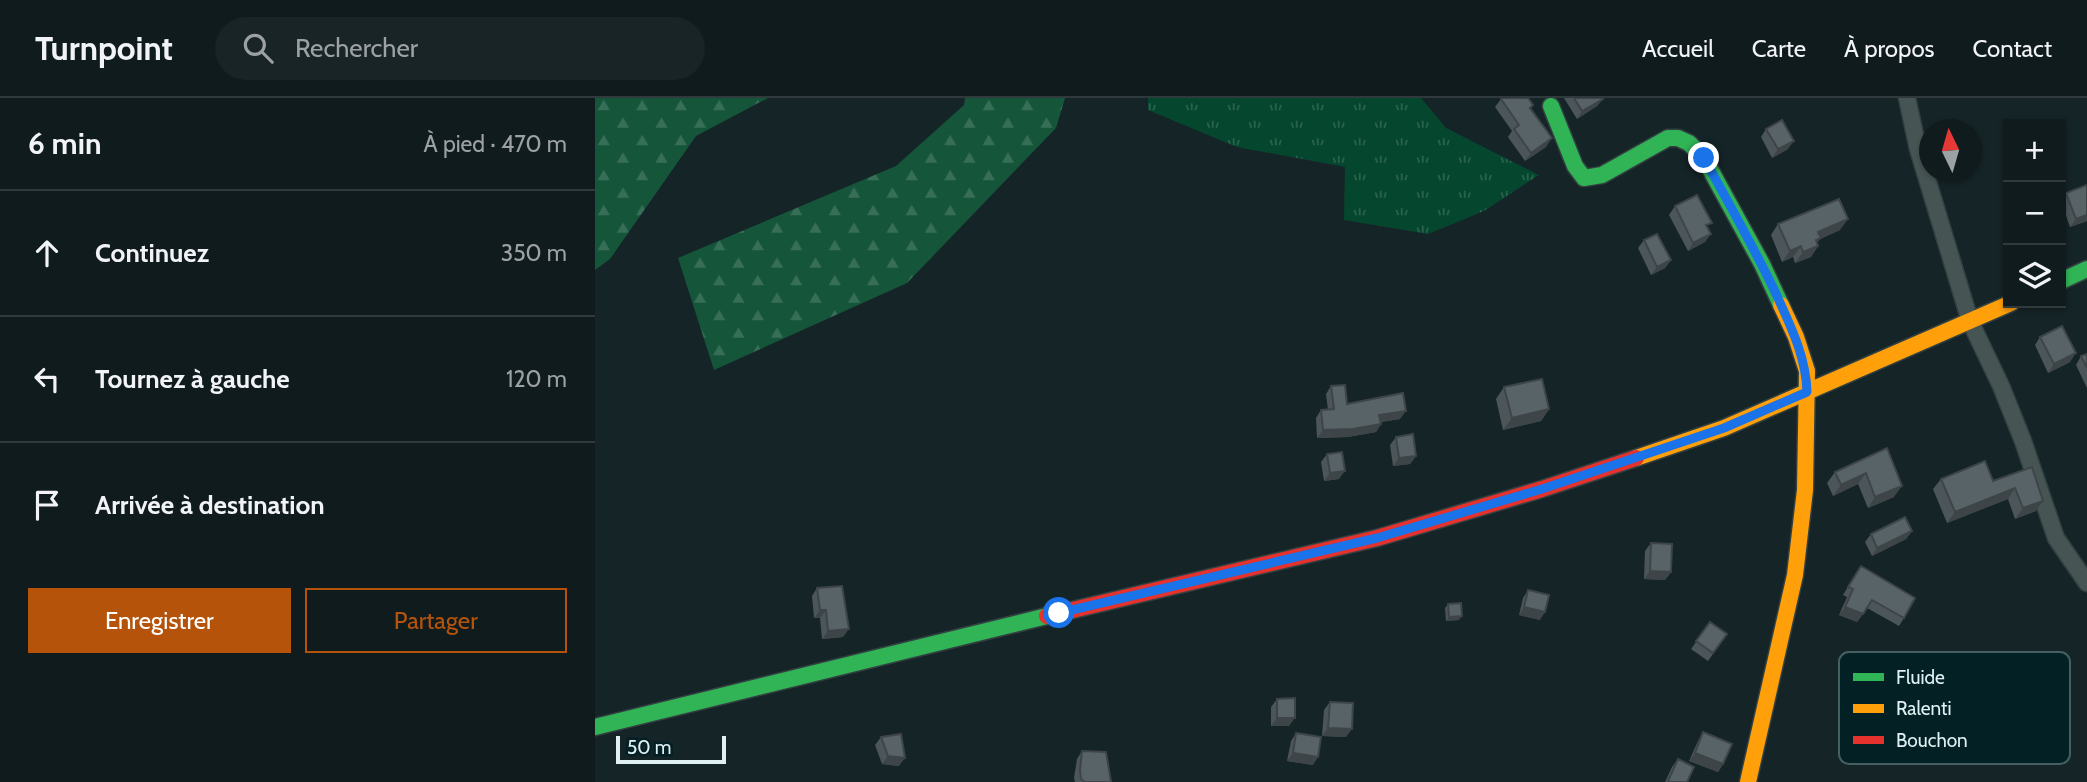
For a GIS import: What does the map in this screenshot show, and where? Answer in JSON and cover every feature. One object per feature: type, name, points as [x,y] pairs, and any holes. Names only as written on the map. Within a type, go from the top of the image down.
[{"type":"street","points":[[1907,98],[1918,149],[1970,321],[2010,408],[2056,538],[2087,583]]},
{"type":"street","points":[[1551,106],[1575,166],[1584,178],[1601,175],[1668,138],[1678,138],[1689,143],[1704,158],[1762,264],[1796,337],[1807,371],[1805,490],[1795,575],[1748,782]]},
{"type":"street","points":[[2066,279],[2087,269]]},
{"type":"street","points":[[595,727],[899,651],[1377,538],[1542,489],[1724,428],[2003,307]]},
{"type":"green space","points":[[595,98],[768,98],[696,136],[610,259],[595,270]]},
{"type":"green space","points":[[965,98],[1065,98],[1056,128],[907,283],[714,370],[678,258],[896,166],[964,105]]},
{"type":"green space","points":[[1148,98],[1421,98],[1446,128],[1539,175],[1484,211],[1428,234],[1344,220],[1345,167],[1237,147],[1148,110]]},
{"type":"building","points":[[1502,98],[1528,98],[1533,105],[1530,108],[1552,138],[1531,153],[1514,129],[1519,125]]},
{"type":"building","points":[[1574,98],[1602,98],[1603,99],[1582,111]]},
{"type":"building","points":[[1782,120],[1794,141],[1778,149],[1766,129]]},
{"type":"building","points":[[2087,185],[2087,215],[2076,219],[2066,193]]},
{"type":"building","points":[[1697,195],[1712,223],[1706,225],[1711,234],[1693,243],[1675,206]]},
{"type":"building","points":[[1839,199],[1848,219],[1818,232],[1821,238],[1816,240],[1818,246],[1803,252],[1801,246],[1790,251],[1778,224]]},
{"type":"building","points":[[1657,234],[1671,260],[1657,267],[1644,240]]},
{"type":"building","points":[[2062,326],[2076,353],[2054,364],[2040,337]]},
{"type":"building","points":[[2087,354],[2087,368],[2081,356]]},
{"type":"building","points":[[1542,379],[1549,409],[1512,418],[1504,387]]},
{"type":"building","points":[[1345,385],[1347,404],[1403,393],[1406,411],[1379,415],[1381,424],[1323,430],[1321,410],[1334,409],[1331,386]]},
{"type":"building","points":[[1413,434],[1416,456],[1399,458],[1396,437]]},
{"type":"building","points":[[1887,448],[1902,486],[1875,497],[1866,473],[1841,485],[1835,472]]},
{"type":"building","points":[[1342,452],[1345,471],[1330,473],[1327,454]]},
{"type":"building","points":[[1985,461],[1993,481],[2032,467],[2043,501],[2023,508],[2015,488],[1955,512],[1941,479]]},
{"type":"building","points":[[1905,517],[1912,531],[1877,548],[1871,534]]},
{"type":"building","points":[[1651,543],[1672,544],[1671,572],[1650,571]]},
{"type":"building","points":[[1861,566],[1915,598],[1904,618],[1872,600],[1863,614],[1845,607],[1853,589],[1848,587]]},
{"type":"building","points":[[842,586],[849,629],[828,631],[826,610],[820,610],[817,588]]},
{"type":"building","points":[[1528,590],[1549,595],[1545,612],[1524,607]]},
{"type":"building","points":[[1461,603],[1462,616],[1449,617],[1448,604]]},
{"type":"building","points":[[1710,622],[1727,634],[1713,653],[1696,641]]},
{"type":"building","points":[[1295,698],[1295,718],[1277,718],[1277,699]]},
{"type":"building","points":[[1330,702],[1353,703],[1352,729],[1328,728]]},
{"type":"building","points":[[1703,732],[1732,744],[1723,764],[1695,753]]},
{"type":"building","points":[[1296,733],[1321,737],[1318,757],[1293,753]]},
{"type":"building","points":[[901,734],[905,758],[888,756],[881,737]]},
{"type":"building","points":[[1082,751],[1106,752],[1111,782],[1085,782],[1081,779]]},
{"type":"building","points":[[1678,759],[1694,767],[1687,782],[1668,781]]},
{"type":"traffic: fast","points":[[1551,106],[1575,166],[1584,178],[1602,175],[1668,138],[1678,138],[1689,143],[1704,158],[1762,264],[1781,305]]},
{"type":"traffic: fast","points":[[2066,279],[2087,269]]},
{"type":"traffic: fast","points":[[595,727],[1047,616]]},
{"type":"traffic: slow","points":[[1748,782],[1795,575],[1805,490],[1807,371],[1796,337],[1781,305]]},
{"type":"traffic: slow","points":[[1636,458],[1724,428],[2003,306]]},
{"type":"traffic: jam","points":[[1047,616],[1377,538],[1636,458]]},
{"type":"route","points":[[1059,613],[1377,538],[1542,489],[1724,428],[1807,392],[1807,371],[1796,337],[1762,264],[1704,158]]}]
